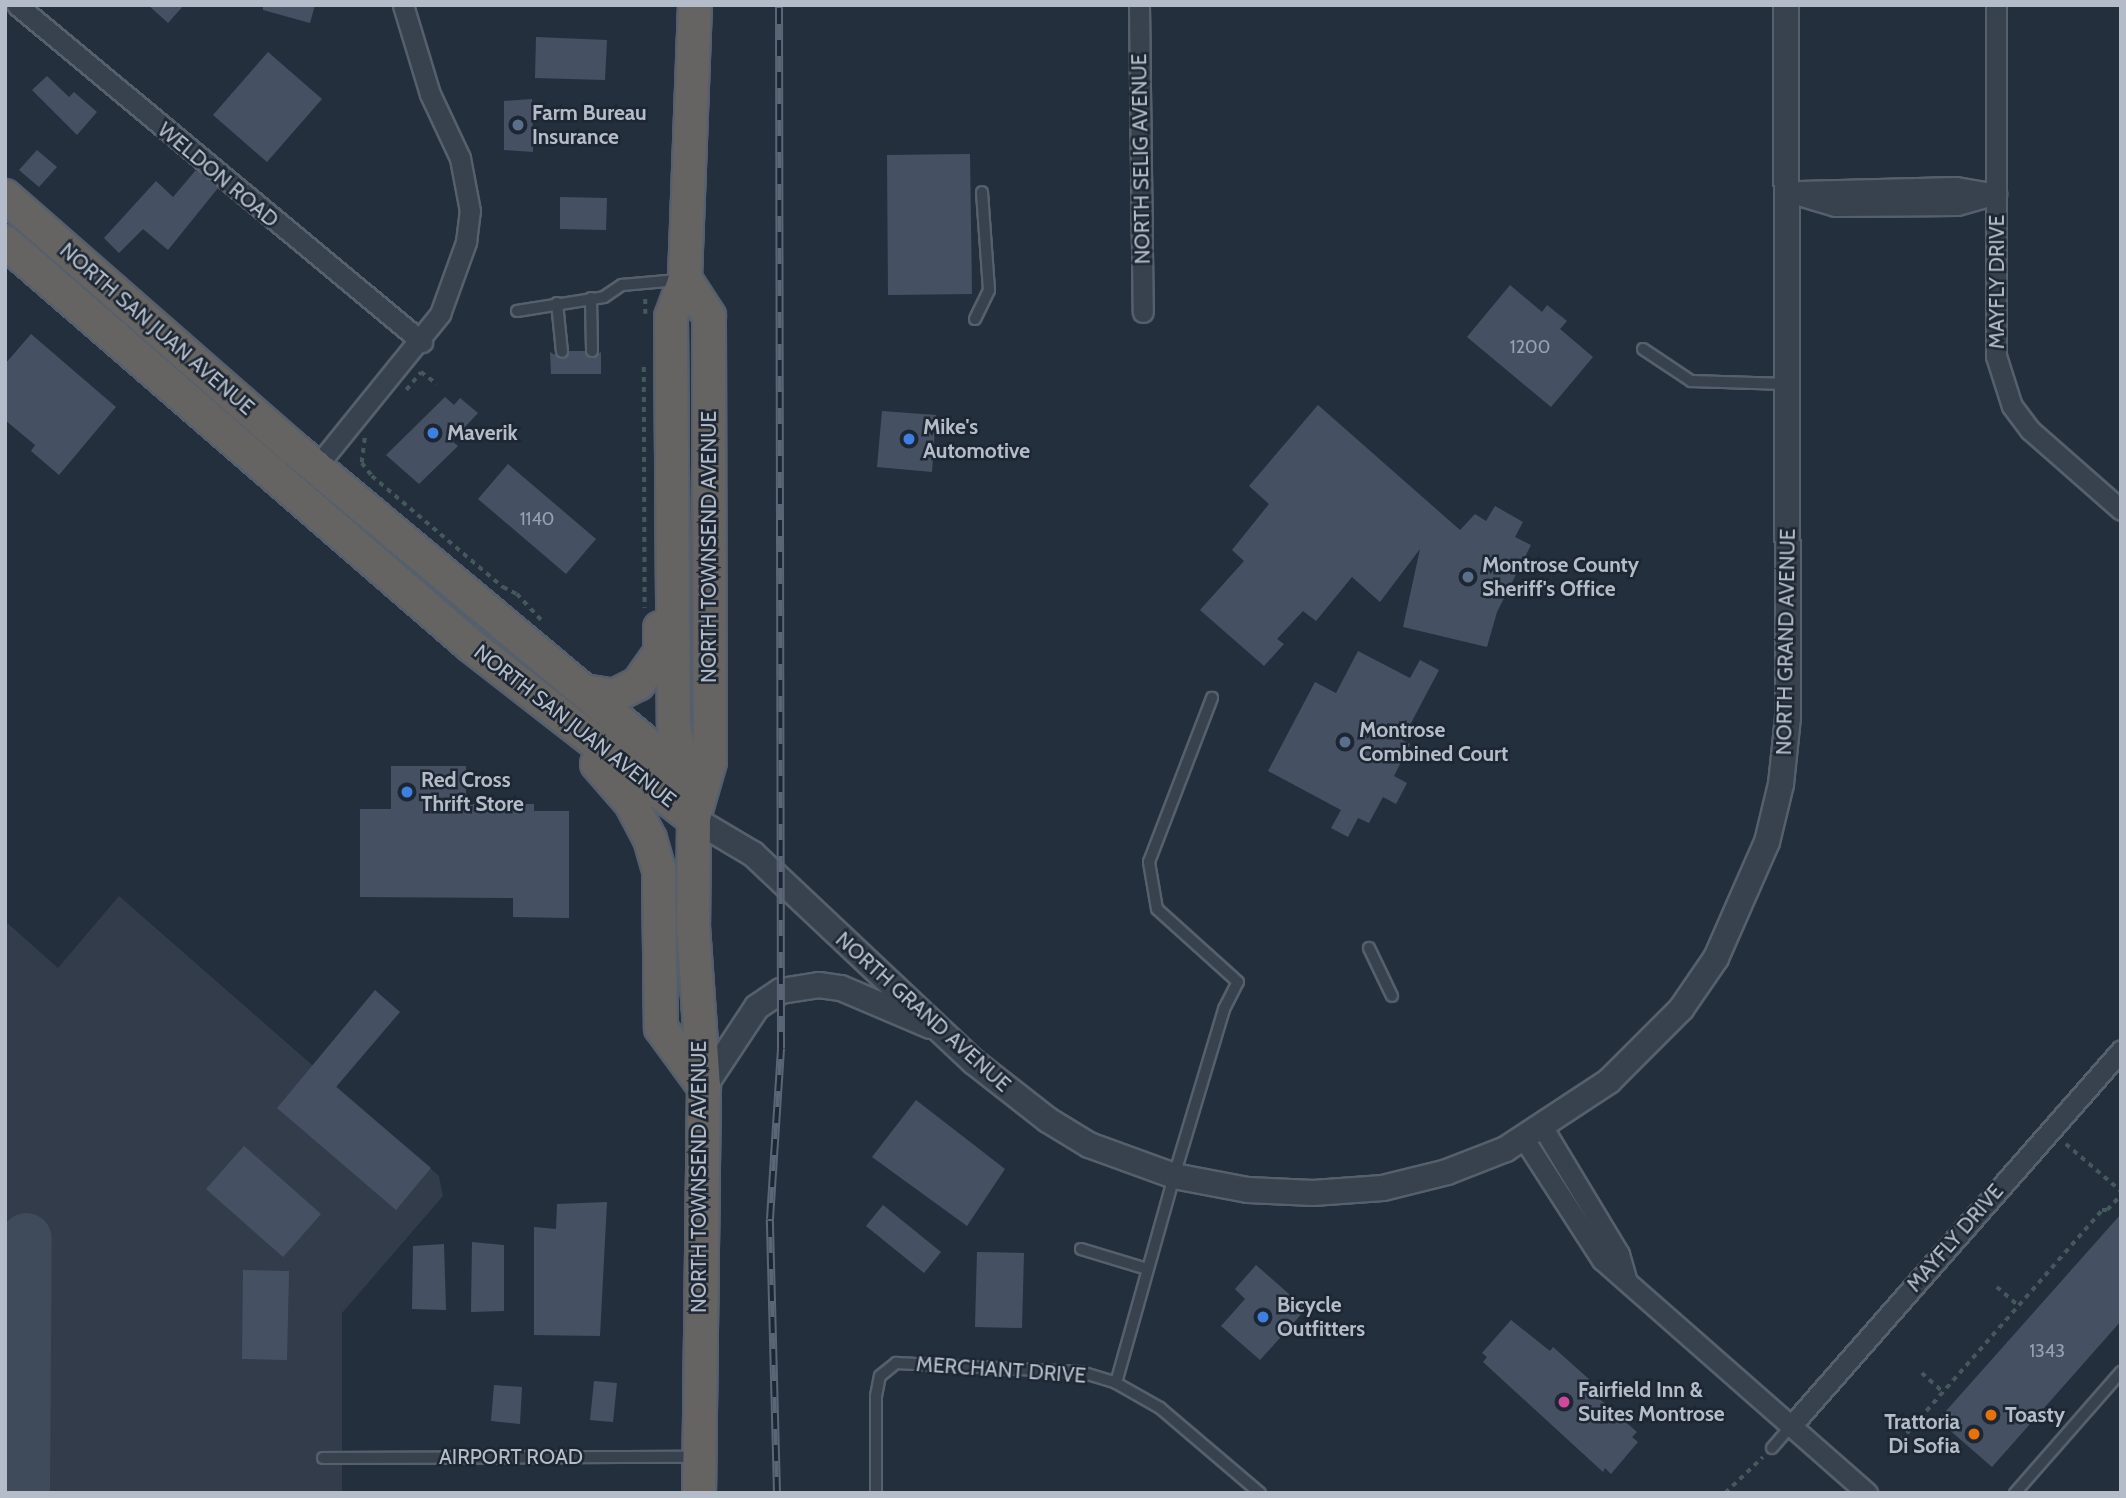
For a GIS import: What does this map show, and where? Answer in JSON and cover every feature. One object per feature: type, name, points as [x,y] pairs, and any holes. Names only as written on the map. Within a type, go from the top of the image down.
[{"type":"highway","name":"NORTH TOWNSEND AVENUE","points":[[695,5],[685,279],[671,317],[674,726],[694,819],[693,926],[704,1087],[699,1493]]},
{"type":"highway","name":"NORTH SAN JUAN AVENUE","points":[[5,196],[317,466],[405,563],[469,644],[694,819]]},
{"type":"highway","name":"NORTH SAN JUAN AVENUE","points":[[5,242],[405,563],[584,691],[662,757],[694,819]]},
{"type":"highway","name":"NORTH TOWNSEND AVENUE","points":[[685,279],[709,316],[710,762],[694,819]]},
{"type":"highway","points":[[584,691],[600,696],[627,693],[647,675],[660,653],[657,504],[672,473]]},
{"type":"highway","points":[[469,644],[499,677],[595,761],[631,803],[650,839],[659,870],[660,1028],[704,1087]]},
{"type":"street","name":"WELDON ROAD","points":[[17,5],[422,342]]},
{"type":"street","points":[[317,466],[422,342],[454,286],[470,211],[460,158],[430,94],[403,5]]},
{"type":"street","name":"NORTH SELIG AVENUE","points":[[1139,5],[1143,312]]},
{"type":"street","name":"NORTH GRAND AVENUE","points":[[694,819],[753,854],[940,1030],[1048,1120],[1089,1145],[1174,1176],[1248,1190],[1383,1188],[1447,1172],[1534,1133],[1609,1080],[1681,1009],[1716,958],[1767,842],[1781,783],[1788,717],[1786,5]]},
{"type":"street","name":"MAYFLY DRIVE","points":[[1996,5],[1996,356],[2002,381],[2012,406],[2030,430],[2121,510]]},
{"type":"street","points":[[1788,192],[1835,206],[1957,205],[1997,194]]},
{"type":"street","points":[[704,1087],[757,1007],[781,991],[819,985],[841,988],[940,1030]]},
{"type":"street","name":"MAYFLY DRIVE","points":[[1791,1426],[2121,1051]]},
{"type":"street","points":[[1534,1133],[1619,1254],[1626,1278],[1867,1493]]},
{"type":"lane","points":[[975,319],[989,290],[982,192]]},
{"type":"lane","points":[[517,311],[604,297],[622,285],[645,285],[685,279]]},
{"type":"lane","points":[[591,298],[592,351]]},
{"type":"lane","points":[[557,303],[562,352]]},
{"type":"lane","points":[[1643,349],[1691,381],[1788,384]]},
{"type":"lane","name":"MERCHANT DRIVE","points":[[1116,1383],[1224,1009],[1238,982],[1157,909],[1149,862],[1212,698]]},
{"type":"lane","points":[[1369,948],[1392,996]]},
{"type":"lane","points":[[1081,1249],[1147,1269]]},
{"type":"lane","name":"MERCHANT DRIVE","points":[[876,1493],[876,1396],[880,1376],[896,1363],[1081,1372],[1116,1383],[1160,1408],[1260,1493]]},
{"type":"lane","points":[[2015,1493],[2121,1372]]},
{"type":"lane","points":[[1772,1448],[1791,1426]]},
{"type":"lane","name":"AIRPORT ROAD","points":[[323,1458],[699,1457]]},
{"type":"path","points":[[645,285],[645,322]]},
{"type":"path","points":[[644,363],[645,617]]},
{"type":"path","points":[[401,394],[421,372],[437,384]]},
{"type":"path","points":[[366,435],[362,463],[372,476],[503,587],[517,594],[551,631]]},
{"type":"path","points":[[1900,1441],[2102,1210],[2107,1210],[2121,1193],[2066,1144]]},
{"type":"path","points":[[1997,1287],[2018,1305]]},
{"type":"path","points":[[1922,1373],[1943,1392]]},
{"type":"path","points":[[1725,1493],[1772,1448]]},
{"type":"shaded area","points":[[119,896],[439,1176],[443,1196],[342,1313],[342,1493],[5,1493],[5,921],[58,968]]},
{"type":"building","points":[[148,5],[184,5],[168,23]]},
{"type":"building","points":[[263,5],[315,5],[310,23],[263,10]]},
{"type":"building","points":[[536,37],[607,40],[605,80],[535,78]]},
{"type":"building","points":[[268,52],[322,99],[267,162],[213,115]]},
{"type":"building","points":[[47,76],[69,97],[74,92],[97,112],[77,135],[32,90]]},
{"type":"building","name":"Farm Bureau Insurance","points":[[532,99],[533,152],[504,150],[504,101]]},
{"type":"building","points":[[37,150],[57,167],[39,187],[19,170]]},
{"type":"building","points":[[970,154],[972,294],[888,295],[887,155]]},
{"type":"building","points":[[196,170],[218,188],[168,250],[143,229],[119,253],[104,238],[156,181],[173,197]]},
{"type":"building","points":[[560,197],[607,198],[606,230],[560,229]]},
{"type":"building","points":[[1510,285],[1542,312],[1547,305],[1567,321],[1560,329],[1593,357],[1551,407],[1467,337]]},
{"type":"building","points":[[31,334],[116,407],[59,475],[31,451],[35,445],[5,420],[5,364]]},
{"type":"building","name":"Maverik","points":[[569,351],[585,351],[591,358],[601,352],[601,374],[551,374],[550,352],[562,359]]},
{"type":"building","name":"Maverik","points":[[445,397],[454,405],[460,398],[478,413],[452,441],[458,446],[419,484],[386,455]]},
{"type":"building","points":[[1318,405],[1460,530],[1475,514],[1486,521],[1495,506],[1523,522],[1515,537],[1531,545],[1497,612],[1487,647],[1403,627],[1420,549],[1380,602],[1352,577],[1316,621],[1303,611],[1277,639],[1284,644],[1264,666],[1200,610],[1244,561],[1232,550],[1269,504],[1249,486]]},
{"type":"building","points":[[882,411],[936,415],[932,472],[877,467]]},
{"type":"building","name":"Maverik","points":[[508,464],[596,539],[566,574],[478,499]]},
{"type":"building","name":"Montrose Combined Court","points":[[1358,651],[1410,678],[1420,660],[1439,670],[1402,740],[1410,744],[1394,776],[1407,783],[1396,804],[1383,797],[1369,823],[1358,818],[1348,837],[1331,828],[1341,810],[1268,771],[1315,682],[1336,693]]},
{"type":"building","points":[[391,766],[466,766],[466,804],[534,804],[534,811],[569,811],[569,918],[513,917],[513,898],[360,897],[360,809],[391,809]]},
{"type":"building","points":[[375,990],[400,1012],[336,1087],[431,1168],[396,1210],[277,1108]]},
{"type":"building","points":[[916,1100],[1005,1169],[967,1226],[872,1157]]},
{"type":"building","points":[[244,1146],[321,1214],[283,1257],[206,1189]]},
{"type":"building","points":[[607,1202],[600,1336],[534,1335],[534,1227],[556,1229],[557,1204]]},
{"type":"building","points":[[883,1205],[941,1252],[924,1273],[866,1226]]},
{"type":"building","points":[[2121,1214],[2121,1321],[1992,1467],[1938,1420]]},
{"type":"building","points":[[472,1242],[504,1245],[504,1311],[471,1312]]},
{"type":"building","points":[[444,1244],[446,1310],[412,1309],[413,1246]]},
{"type":"building","points":[[977,1252],[1024,1253],[1022,1328],[975,1327]]},
{"type":"building","name":"Bicycle Outfitters","points":[[1256,1265],[1306,1309],[1260,1360],[1221,1326],[1245,1299],[1235,1289]]},
{"type":"building","points":[[243,1270],[289,1271],[287,1360],[242,1359]]},
{"type":"building","name":"Fairfield Inn & Suites Montrose","points":[[1511,1320],[1550,1351],[1553,1347],[1590,1380],[1585,1386],[1637,1432],[1632,1437],[1638,1442],[1611,1474],[1605,1468],[1603,1472],[1483,1362],[1487,1357],[1482,1353]]},
{"type":"building","points":[[594,1381],[617,1383],[613,1422],[590,1420]]},
{"type":"building","points":[[494,1385],[522,1387],[520,1424],[491,1421]]},
{"type":"taxiway","points":[[24,1493],[26,1238]]},
{"type":"railway","points":[[777,1493],[770,1219],[781,1048],[779,5]]},
{"type":"place","name":"Farm Bureau Insurance","points":[[518,125]]},
{"type":"place","name":"Maverik","points":[[433,433]]},
{"type":"place","name":"Mike's Automotive","points":[[909,439]]},
{"type":"place","name":"Montrose County Sheriff's Office","points":[[1468,577]]},
{"type":"place","name":"Montrose Combined Court","points":[[1345,742]]},
{"type":"place","name":"Red Cross Thrift Store","points":[[407,792]]},
{"type":"place","name":"Bicycle Outfitters","points":[[1263,1317]]},
{"type":"place","name":"Fairfield Inn & Suites Montrose","points":[[1564,1402]]},
{"type":"place","name":"Toasty","points":[[1991,1415]]},
{"type":"place","name":"Trattoria Di Sofia","points":[[1974,1434]]}]
